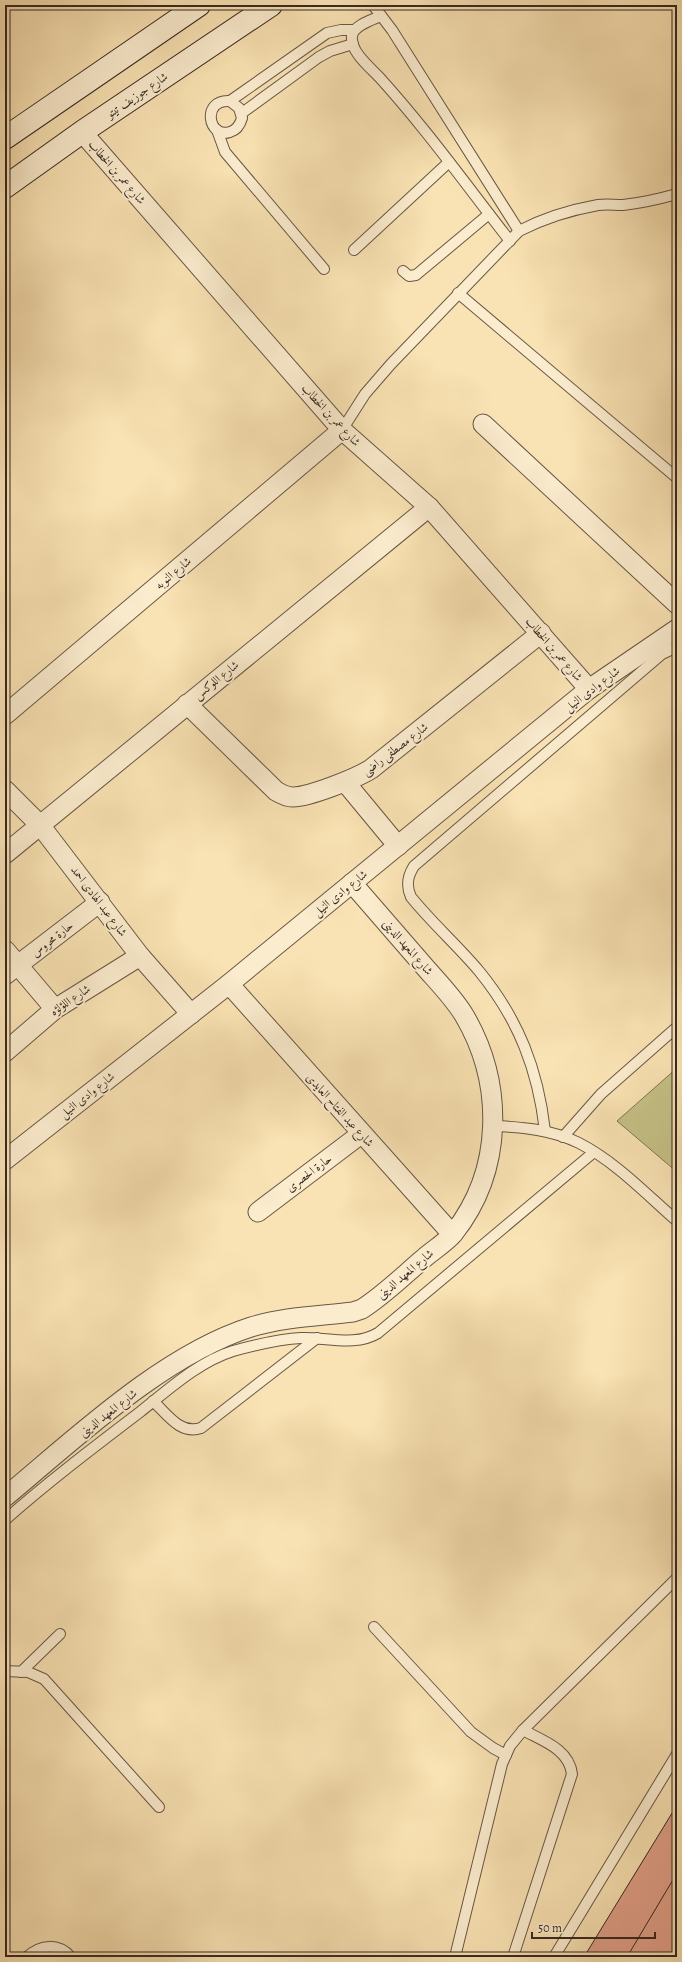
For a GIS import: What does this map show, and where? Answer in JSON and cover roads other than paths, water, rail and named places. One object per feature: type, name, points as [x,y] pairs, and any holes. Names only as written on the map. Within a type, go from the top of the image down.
[{"type":"main road","points":[[5,138],[199,5]]},
{"type":"main road","name":"شارع جوزيف تيتو","points":[[5,187],[82,132],[271,5]]},
{"type":"street","name":"شارع عمر بن الخطاب","points":[[82,132],[342,430],[429,507],[589,688]]},
{"type":"street","points":[[483,424],[677,604]]},
{"type":"street","name":"شارع النوبه","points":[[5,715],[342,430]]},
{"type":"street","name":"شارع اللوكس","points":[[5,854],[186,704],[429,507]]},
{"type":"street","name":"شارع وادى النيل","points":[[5,1160],[229,984],[589,688],[677,629]]},
{"type":"street","name":"شارع مصطفى راضى","points":[[186,704],[281,794],[294,797],[300,796],[345,782],[371,769],[541,633]]},
{"type":"street","points":[[345,782],[398,846]]},
{"type":"street","name":"شارع عبد الهادى احمد","points":[[5,790],[40,825],[140,956],[191,1014]]},
{"type":"street","name":"شارع المعهد الدينى","points":[[5,1497],[128,1396],[198,1349],[251,1327],[279,1321],[353,1312],[362,1309],[452,1234],[469,1210],[481,1184],[490,1155],[494,1126],[493,1096],[487,1067],[477,1039],[463,1013],[352,883]]},
{"type":"street","name":"حارة محروس","points":[[12,970],[100,902]]},
{"type":"street","points":[[5,950],[12,970],[55,1009]]},
{"type":"street","name":"شارع اللؤلؤه","points":[[5,1052],[55,1009],[140,956]]},
{"type":"street","name":"شارع عبد الفتاح العايدى","points":[[229,984],[361,1134],[452,1234]]},
{"type":"street","name":"حارة الحصرى","points":[[258,1212],[361,1134]]},
{"type":"lane","points":[[373,5],[519,232]]},
{"type":"lane","points":[[324,269],[225,152],[217,130],[211,121],[212,110],[219,103],[230,101],[321,37],[341,30],[354,30],[361,25],[381,16]]},
{"type":"lane","points":[[354,30],[352,37],[358,54],[398,98],[510,241]]},
{"type":"lane","points":[[242,113],[319,57],[342,47],[354,44]]},
{"type":"lane","points":[[217,130],[228,133],[233,132],[241,124],[242,113],[235,104],[230,101]]},
{"type":"lane","points":[[354,250],[449,162]]},
{"type":"lane","points":[[342,430],[365,394],[377,380],[458,293],[519,232],[537,222],[562,213],[600,205],[623,205],[677,194]]},
{"type":"lane","points":[[403,271],[409,276],[416,275],[489,214]]},
{"type":"lane","points":[[458,293],[677,478]]},
{"type":"lane","points":[[545,1131],[542,1102],[535,1073],[525,1046],[512,1019],[496,994],[478,971],[411,897],[408,878],[414,866],[662,654],[677,647]]},
{"type":"lane","points":[[563,1137],[601,1094],[677,1027]]},
{"type":"lane","points":[[494,1126],[545,1131],[563,1137],[594,1152],[677,1221]]},
{"type":"lane","points":[[5,1520],[85,1453],[204,1364],[232,1352],[283,1340],[317,1338],[359,1341],[378,1333],[594,1152]]},
{"type":"lane","points":[[153,1401],[178,1425],[190,1430],[201,1428],[317,1338]]},
{"type":"lane","points":[[455,1957],[506,1754],[523,1730],[677,1578]]},
{"type":"lane","points":[[374,1627],[471,1732],[493,1748],[506,1754]]},
{"type":"lane","points":[[21,1672],[60,1634]]},
{"type":"lane","points":[[5,1671],[38,1675],[50,1684],[159,1807]]},
{"type":"lane","points":[[513,1957],[572,1774],[571,1767],[565,1755],[523,1730]]},
{"type":"lane","points":[[554,1957],[677,1754]]},
{"type":"lane","points":[[27,1957],[34,1951],[48,1946],[62,1950],[71,1957]]}]
